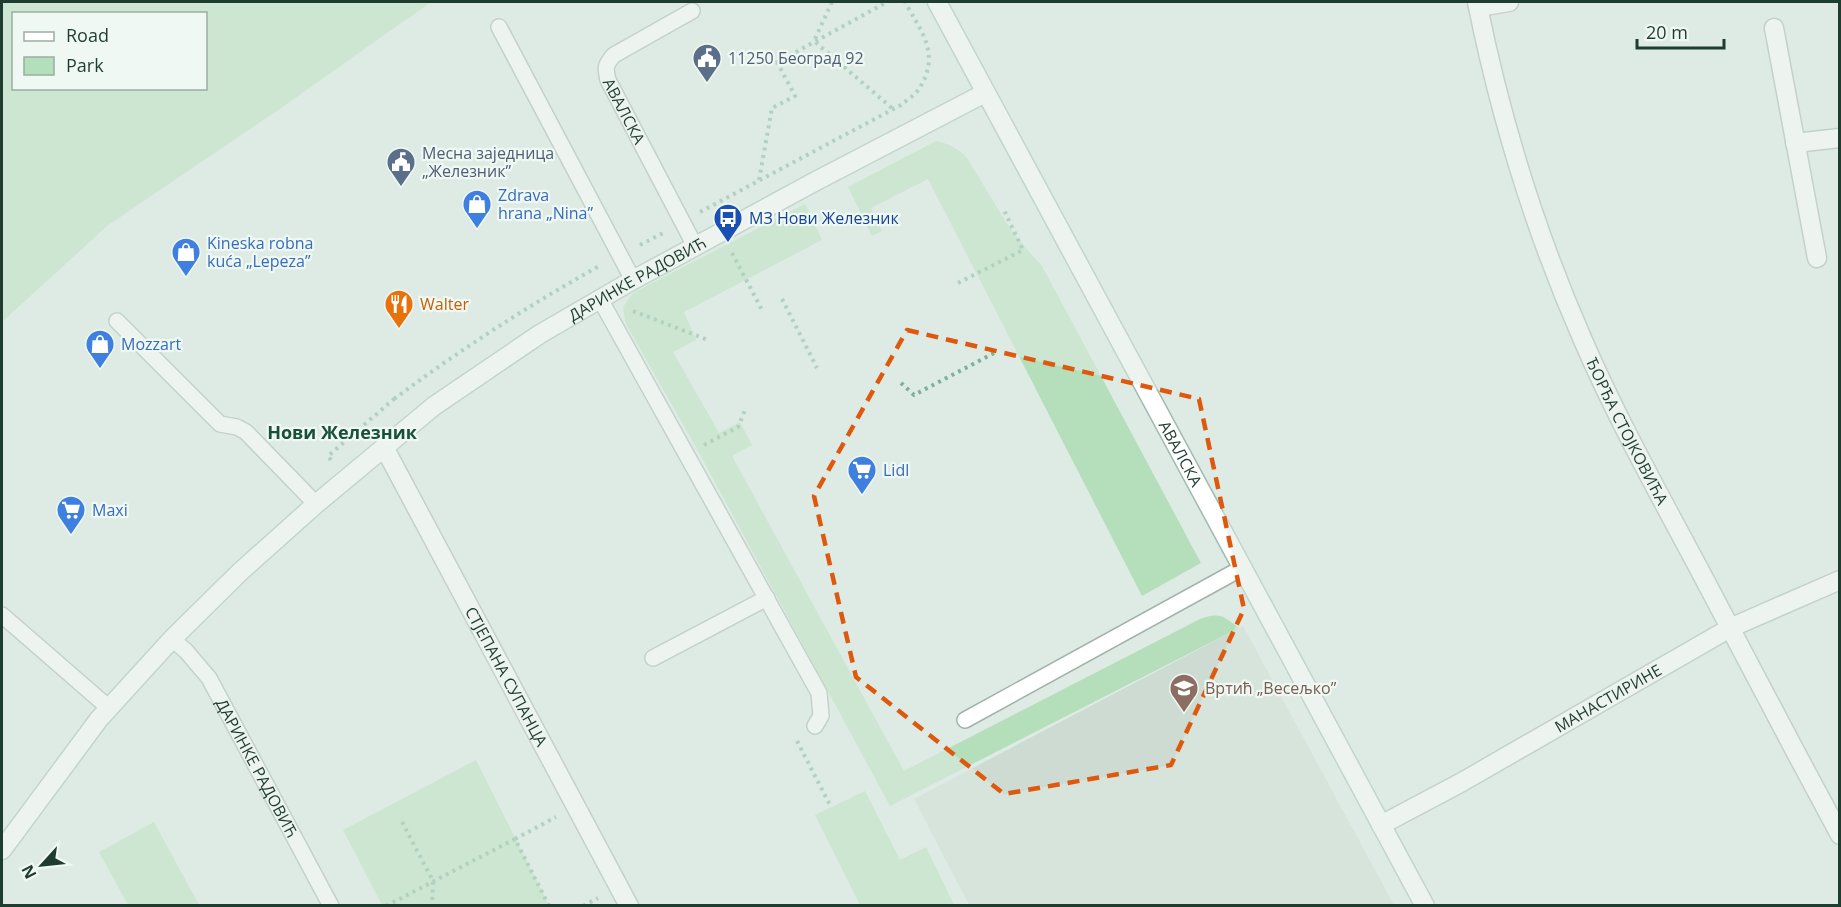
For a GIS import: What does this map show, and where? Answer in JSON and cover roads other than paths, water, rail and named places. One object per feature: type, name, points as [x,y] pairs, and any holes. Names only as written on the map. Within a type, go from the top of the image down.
[{"type":"street","name":"АВАЛСКА","points":[[937,2],[1425,906]]},
{"type":"street","points":[[1478,4],[1509,2]]},
{"type":"street","name":"ЂОРЂА СТОЈКОВИЋА","points":[[1478,4],[1501,104],[1526,188],[1581,337],[1621,421],[1839,835]]},
{"type":"street","points":[[1774,28],[1817,258]]},
{"type":"street","name":"ДАРИНКЕ РАДОВИЋ","points":[[3,845],[109,708],[172,639],[240,572],[316,504],[434,406],[540,334],[605,307],[633,280],[826,175],[985,93]]},
{"type":"street","points":[[1795,143],[1839,138]]},
{"type":"street","name":"СТЈЕПАНА СУПАНЦА","points":[[384,447],[629,906]]},
{"type":"street","name":"МАНАСТИРИНЕ","points":[[1381,825],[1462,782],[1730,628],[1839,580]]},
{"type":"lane","name":"АВАЛСКА","points":[[692,11],[614,55],[605,69],[608,80],[695,246]]},
{"type":"lane","points":[[499,27],[633,280]]},
{"type":"lane","points":[[605,307],[819,693],[821,716],[815,726]]},
{"type":"lane","points":[[117,321],[220,424],[237,427],[246,432],[316,504]]},
{"type":"lane","points":[[965,720],[1242,568]]},
{"type":"lane","points":[[653,658],[767,598]]},
{"type":"lane","points":[[2,615],[109,708]]},
{"type":"lane","name":"ДАРИНКЕ РАДОВИЋ","points":[[172,639],[186,651],[209,678],[331,906]]},
{"type":"place","name":"11250 Београд 92","points":[[707,84]]},
{"type":"place","name":"Месна заједница „Железник”","points":[[401,188]]},
{"type":"place","name":"Zdrava hrana „Nina”","points":[[477,230]]},
{"type":"place","name":"МЗ Нови Железник","points":[[728,244]]},
{"type":"place","name":"Kineska robna kuća „Lepeza”","points":[[186,278]]},
{"type":"place","name":"Walter","points":[[399,330]]},
{"type":"place","name":"Mozzart","points":[[100,370]]},
{"type":"place","name":"Lidl","points":[[862,496]]},
{"type":"place","name":"Maxi","points":[[71,536]]},
{"type":"place","name":"Вртић „Весељко”","points":[[1184,714]]},
{"type":"district","name":"Нови Железник","points":[[342,432]]}]
